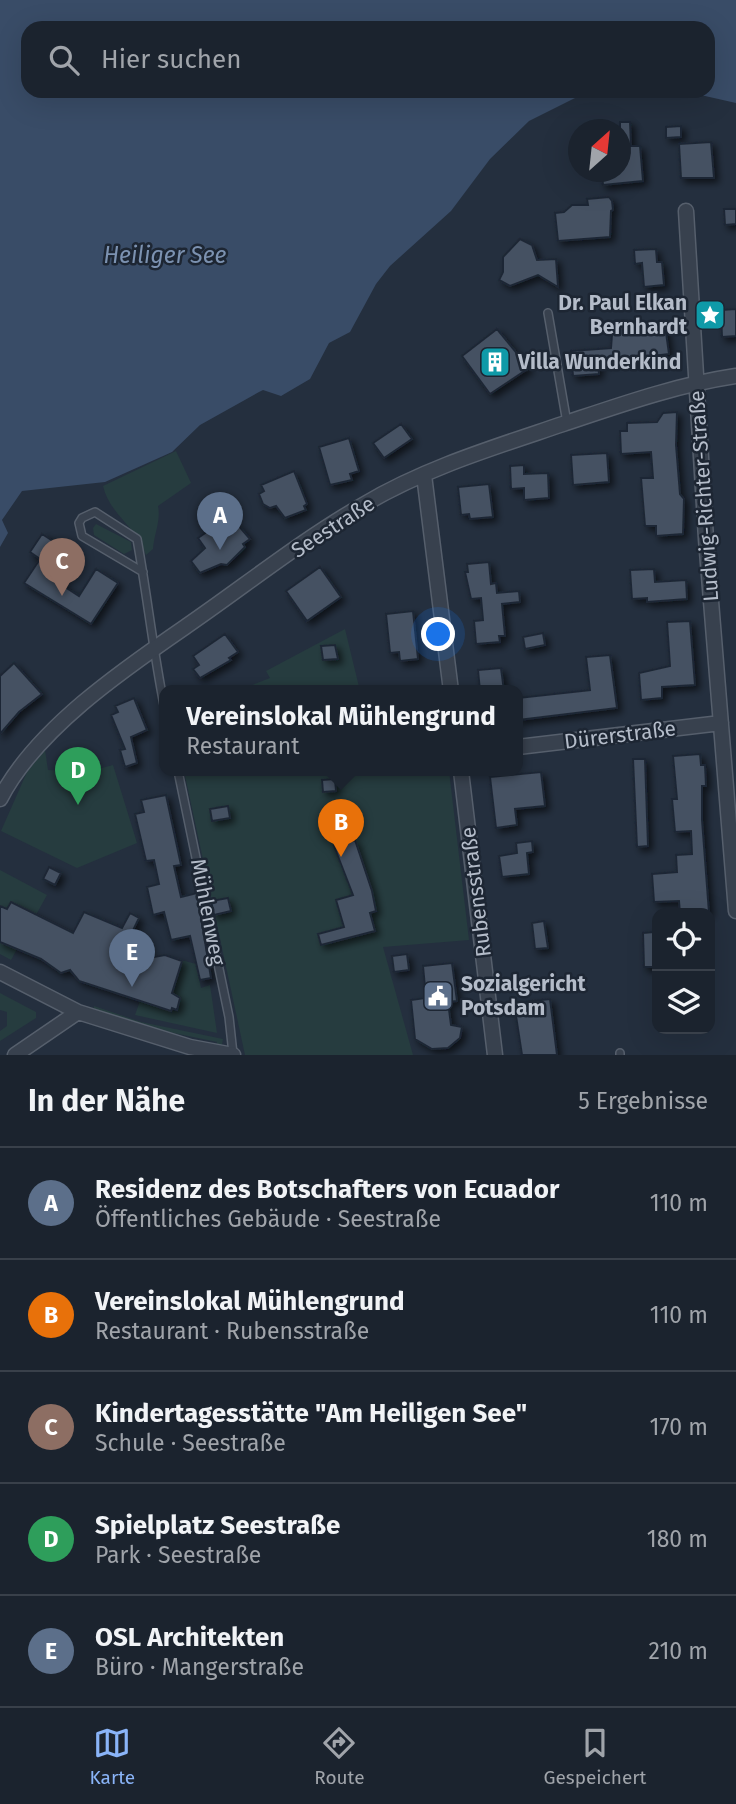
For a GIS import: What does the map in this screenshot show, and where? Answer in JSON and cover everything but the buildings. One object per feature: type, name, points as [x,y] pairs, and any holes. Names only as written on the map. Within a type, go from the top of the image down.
[{"type":"street","name":"Ludwig-Richter-Straße","points":[[686,211],[721,723],[731,780],[736,911]]},
{"type":"street","name":"Seestraße","points":[[0,799],[14,774],[39,743],[152,649],[363,505],[473,453],[697,381],[736,376]]},
{"type":"street","points":[[424,475],[450,685]]},
{"type":"street","name":"Dürerstraße","points":[[523,746],[721,723]]},
{"type":"street","name":"Rubensstraße","points":[[462,776],[495,1055]]},
{"type":"street","points":[[0,972],[78,1012],[190,1047],[233,1055]]},
{"type":"street","points":[[15,1055],[78,1012]]},
{"type":"lane","points":[[548,313],[567,423]]},
{"type":"lane","points":[[143,572],[82,536],[79,523],[82,518],[95,512],[137,539],[143,572],[152,649],[160,685]]},
{"type":"lane","name":"Mühlenweg","points":[[179,776],[229,1017],[233,1055]]},
{"type":"green space","points":[[176,451],[191,483],[158,506],[159,517],[153,549],[146,555],[136,536],[111,505],[103,486]]},
{"type":"green space","points":[[96,524],[131,542],[132,550],[124,554],[94,535],[93,528]]},
{"type":"green space","points":[[345,629],[359,685],[252,685],[270,678],[266,671]]},
{"type":"green space","points":[[45,750],[48,770],[87,772],[113,765],[137,843],[77,868],[1,831],[27,772]]},
{"type":"green space","points":[[185,776],[450,776],[469,940],[383,947],[413,1055],[245,1055]]},
{"type":"green space","points":[[0,870],[47,895],[11,960],[0,954]]},
{"type":"green space","points":[[181,960],[196,964],[201,988],[210,985],[217,1033],[135,1015],[140,1001],[149,1001],[171,1011],[177,1009],[180,998],[171,993]]},
{"type":"green space","points":[[0,993],[36,1012],[36,1018],[0,1041],[0,1031],[7,1026],[7,1012],[0,1010]]},
{"type":"green space","points":[[94,1006],[141,1022],[223,1039],[221,1049],[216,1048],[217,1042],[140,1026],[93,1010]]},
{"type":"water","name":"Heiliger See","points":[[0,0],[736,0],[736,103],[714,98],[715,21],[21,21],[21,98],[575,98],[529,121],[490,159],[451,211],[390,266],[376,284],[350,332],[329,343],[310,379],[281,396],[263,390],[259,392],[200,425],[172,452],[105,482],[22,491],[2,520],[8,533],[0,547]]},
{"type":"place","name":"Dr. Paul Elkan Bernhardt","points":[[710,315]]},
{"type":"place","name":"Villa Wunderkind","points":[[495,362]]},
{"type":"place","name":"Residenz des Botschafters von Ecuador","points":[[220,550]]},
{"type":"place","name":"Kindertagesstätte \"Am Heiligen See\"","points":[[62,596]]},
{"type":"place","name":"Spielplatz Seestraße","points":[[78,805]]},
{"type":"place","name":"Vereinslokal Mühlengrund","points":[[341,857]]},
{"type":"place","name":"OSL Architekten","points":[[132,987]]},
{"type":"place","name":"Sozialgericht Potsdam","points":[[438,996]]}]
